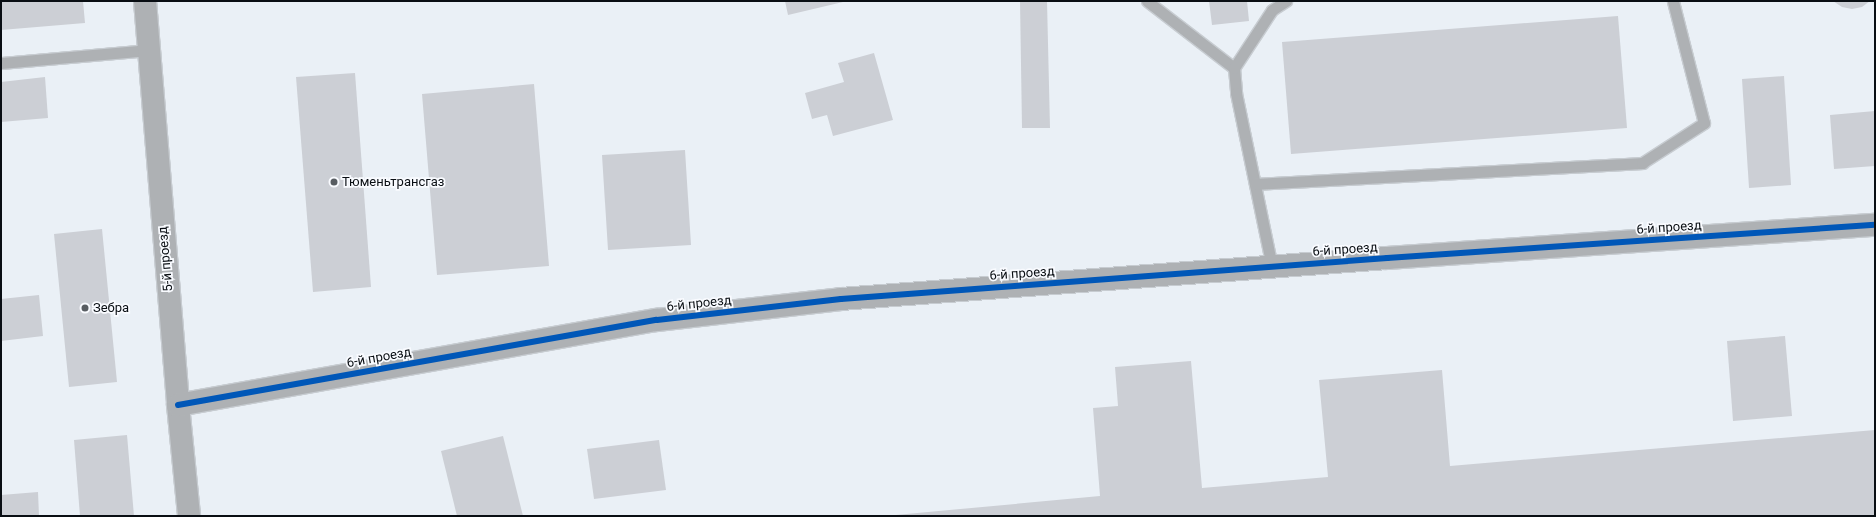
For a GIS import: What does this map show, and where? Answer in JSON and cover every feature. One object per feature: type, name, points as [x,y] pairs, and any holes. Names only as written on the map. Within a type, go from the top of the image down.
[{"type":"street","name":"5-й проезд","points":[[145,1],[178,405],[189,516]]},
{"type":"street","name":"6-й проезд","points":[[178,405],[657,320],[841,299],[1875,225]]},
{"type":"lane","points":[[1147,1],[1234,68]]},
{"type":"lane","points":[[1272,267],[1236,93],[1234,68],[1272,10],[1286,1]]},
{"type":"lane","points":[[1255,184],[1642,163],[1704,123],[1672,1]]},
{"type":"lane","points":[[1,62],[149,50]]},
{"type":"building","points":[[1,1],[83,1],[85,23],[1,30]]},
{"type":"building","points":[[785,1],[843,1],[843,2],[788,15]]},
{"type":"building","points":[[1020,1],[1047,1],[1050,128],[1022,128]]},
{"type":"building","points":[[1209,1],[1247,1],[1249,21],[1212,25]]},
{"type":"building","points":[[1833,1],[1870,1],[1862,7],[1852,9],[1842,7]]},
{"type":"building","points":[[1618,16],[1627,128],[1291,154],[1282,42]]},
{"type":"building","points":[[874,53],[893,120],[833,136],[827,115],[812,119],[805,93],[844,82],[838,63]]},
{"type":"building","name":"Тюменьтрансгаз","points":[[355,73],[371,287],[313,292],[296,77]]},
{"type":"building","points":[[1784,76],[1791,185],[1749,188],[1742,79]]},
{"type":"building","points":[[45,77],[48,118],[1,122],[1,82]]},
{"type":"building","points":[[534,84],[549,266],[437,275],[422,94]]},
{"type":"building","points":[[1875,111],[1875,166],[1834,169],[1830,115]]},
{"type":"building","points":[[685,150],[691,245],[608,250],[602,155]]},
{"type":"building","name":"Зебра","points":[[102,229],[117,382],[69,387],[54,234]]},
{"type":"building","points":[[39,295],[43,336],[1,341],[1,299]]},
{"type":"building","points":[[1785,336],[1792,416],[1733,421],[1727,341]]},
{"type":"building","points":[[1191,361],[1202,488],[1328,477],[1319,380],[1442,370],[1450,466],[1875,430],[1875,516],[885,516],[1100,496],[1093,408],[1118,406],[1115,367]]},
{"type":"building","points":[[127,435],[134,516],[80,516],[74,440]]},
{"type":"building","points":[[503,436],[523,516],[457,516],[441,451]]},
{"type":"building","points":[[659,440],[666,490],[594,499],[587,449]]},
{"type":"building","points":[[38,492],[39,516],[1,516],[1,495]]},
{"type":"cycle path","points":[[178,405],[657,320],[841,299],[1387,258],[1875,225]]},
{"type":"place","name":"Тюменьтрансгаз","points":[[334,182]]},
{"type":"place","name":"Зебра","points":[[85,308]]}]
